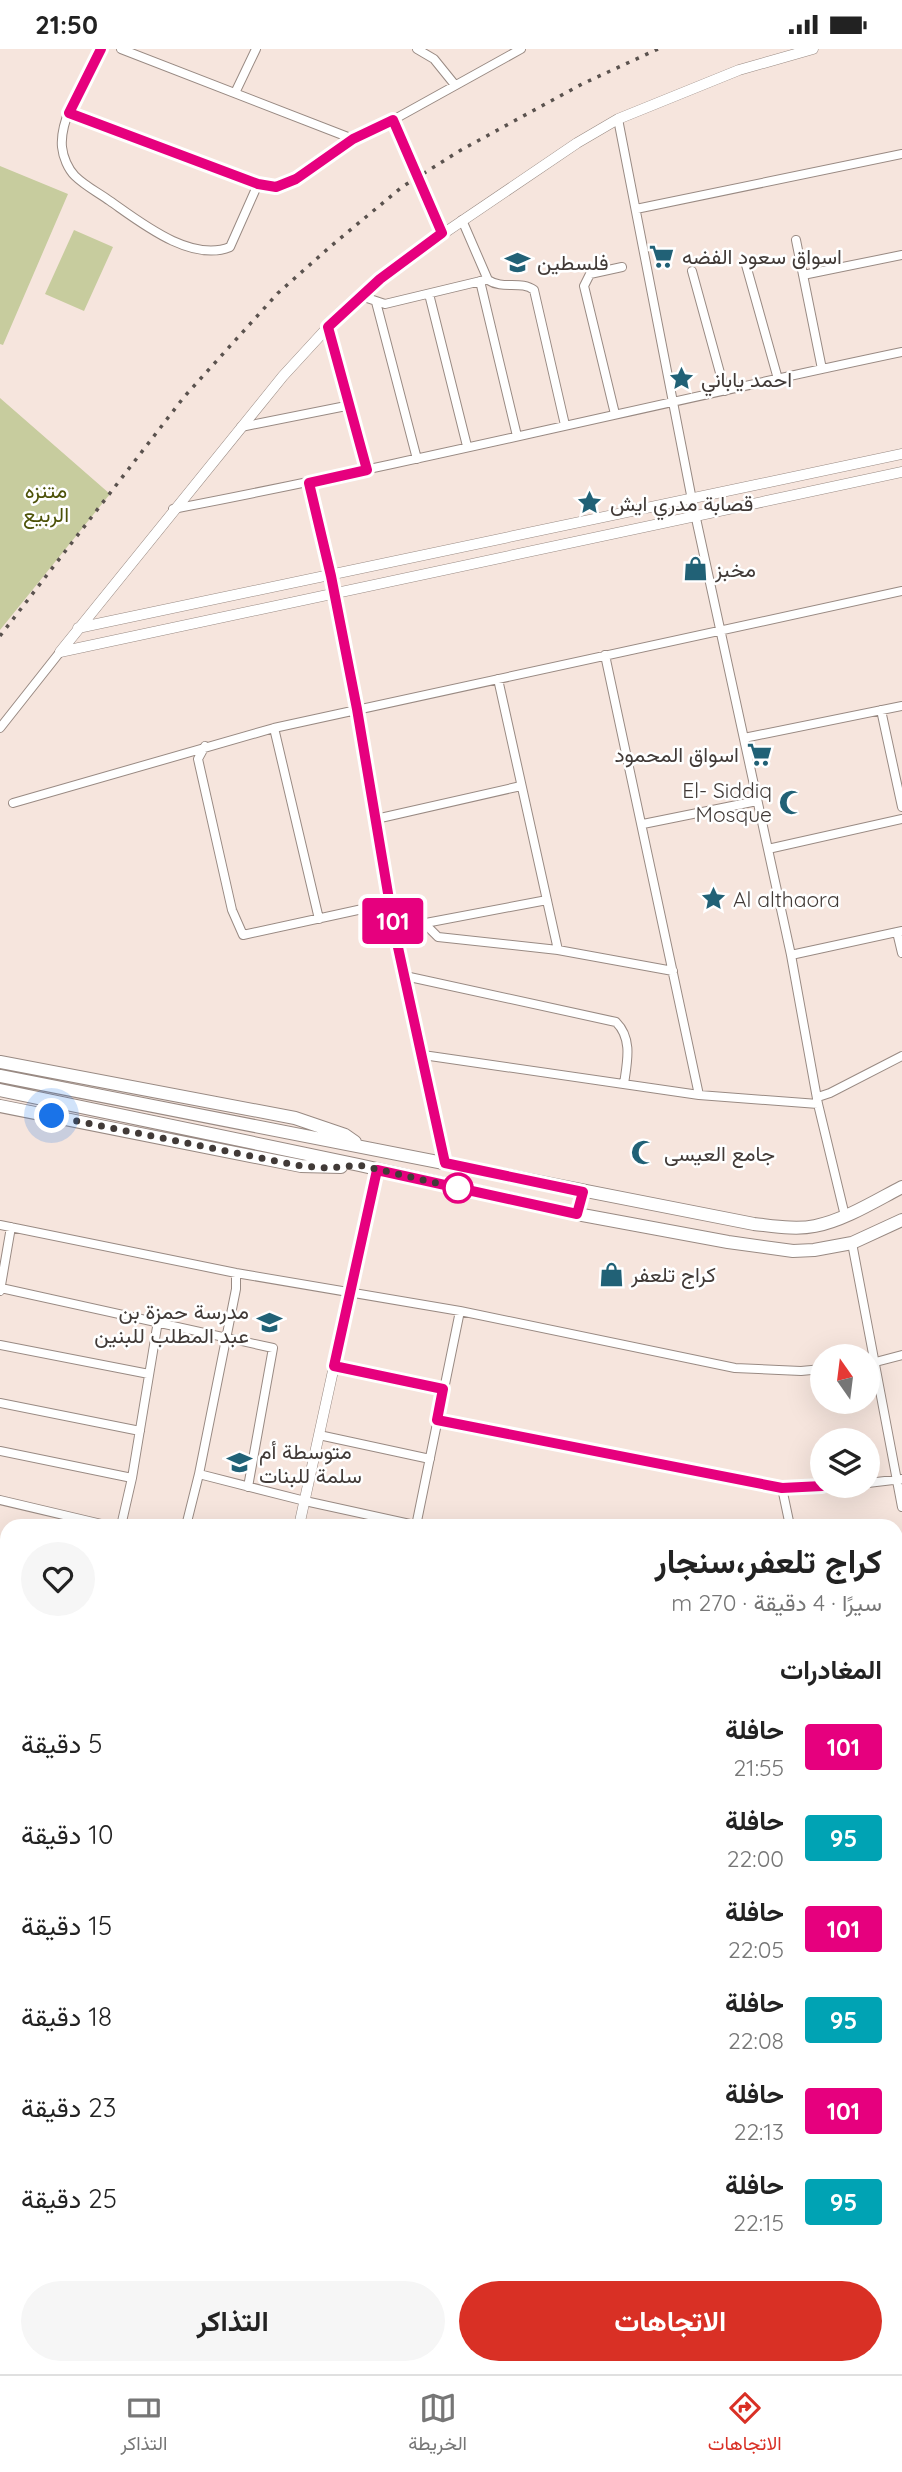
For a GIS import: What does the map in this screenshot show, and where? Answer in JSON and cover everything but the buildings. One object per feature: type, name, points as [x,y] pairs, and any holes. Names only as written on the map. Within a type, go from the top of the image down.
[{"type":"main road","points":[[0,1062],[295,1118],[345,1135],[365,1147]]},
{"type":"main road","points":[[0,1076],[754,1224],[815,1226],[845,1216],[902,1187]]},
{"type":"main road","points":[[0,1090],[359,1165],[577,1214],[728,1243],[793,1251],[814,1250],[852,1243],[902,1220]]},
{"type":"main road","points":[[0,1106],[301,1166],[329,1168],[359,1165]]},
{"type":"main road","points":[[577,1214],[583,1192]]},
{"type":"street","points":[[101,49],[69,113],[62,137],[62,149],[74,175],[141,222],[175,242],[211,251],[230,247],[258,184]]},
{"type":"street","points":[[121,49],[353,139]]},
{"type":"street","points":[[146,58],[150,49]]},
{"type":"street","points":[[235,93],[256,49]]},
{"type":"street","points":[[416,49],[434,59],[455,85]]},
{"type":"street","points":[[69,113],[258,184],[276,187],[296,179],[353,139],[393,120],[519,49]]},
{"type":"street","points":[[0,728],[173,509],[283,376],[328,327],[400,263],[577,143],[618,119],[739,70],[813,49]]},
{"type":"street","points":[[618,119],[692,500],[768,849],[818,1101],[845,1216]]},
{"type":"street","points":[[393,120],[442,233]]},
{"type":"street","points":[[636,208],[902,153]]},
{"type":"street","points":[[462,220],[484,280],[517,436]]},
{"type":"street","points":[[796,240],[822,369]]},
{"type":"street","points":[[803,275],[902,255]]},
{"type":"street","points":[[746,265],[778,379]]},
{"type":"street","points":[[615,414],[584,286],[590,274],[622,267]]},
{"type":"street","points":[[692,271],[725,391]]},
{"type":"street","points":[[361,296],[385,304],[484,280],[502,286],[531,286],[565,425]]},
{"type":"street","points":[[429,294],[467,446]]},
{"type":"street","points":[[376,302],[417,459]]},
{"type":"street","points":[[328,327],[367,470]]},
{"type":"street","points":[[173,509],[309,483],[902,352]]},
{"type":"street","points":[[240,428],[351,405]]},
{"type":"street","points":[[78,628],[902,454]]},
{"type":"street","points":[[60,652],[902,472]]},
{"type":"street","points":[[309,483],[335,594],[357,709],[394,929],[445,1163]]},
{"type":"street","points":[[13,803],[274,728],[902,591]]},
{"type":"street","points":[[605,655],[699,1095]]},
{"type":"street","points":[[498,679],[558,950]]},
{"type":"street","points":[[744,738],[902,706]]},
{"type":"street","points":[[881,710],[902,807]]},
{"type":"street","points":[[274,728],[319,919]]},
{"type":"street","points":[[205,746],[198,759],[232,910],[243,935],[390,902]]},
{"type":"street","points":[[376,819],[521,786]]},
{"type":"street","points":[[643,824],[757,801]]},
{"type":"street","points":[[768,849],[902,818]]},
{"type":"street","points":[[394,929],[547,900]]},
{"type":"street","points":[[424,923],[438,937],[558,950],[673,971]]},
{"type":"street","points":[[790,955],[899,931],[902,953]]},
{"type":"street","points":[[405,976],[616,1022],[624,1030],[628,1042],[624,1084]]},
{"type":"street","points":[[423,1055],[699,1095],[818,1101],[902,1056]]},
{"type":"street","points":[[301,1519],[377,1170]]},
{"type":"street","points":[[0,1225],[236,1273],[460,1311],[735,1368],[810,1370]]},
{"type":"street","points":[[11,1227],[0,1289],[273,1348],[248,1487]]},
{"type":"street","points":[[852,1243],[868,1344]]},
{"type":"street","points":[[188,1519],[236,1289],[236,1273]]},
{"type":"street","points":[[418,1519],[460,1311]]},
{"type":"street","points":[[123,1519],[158,1321]]},
{"type":"street","points":[[0,1345],[149,1374]]},
{"type":"street","points":[[880,1361],[902,1355]]},
{"type":"street","points":[[334,1366],[443,1389]]},
{"type":"street","points":[[880,1401],[899,1480],[902,1507]]},
{"type":"street","points":[[0,1403],[140,1431]]},
{"type":"street","points":[[437,1420],[782,1488],[810,1487]]},
{"type":"street","points":[[319,1435],[430,1459]]},
{"type":"street","points":[[0,1451],[132,1478]]},
{"type":"street","points":[[199,1474],[386,1519]]},
{"type":"street","points":[[880,1482],[899,1480]]},
{"type":"street","points":[[782,1488],[789,1519]]},
{"type":"street","points":[[0,1500],[80,1519]]},
{"type":"green space","points":[[0,166],[68,194],[3,345],[0,344]]},
{"type":"green space","points":[[74,230],[113,247],[84,311],[45,294]]},
{"type":"green space","name":"متنزه الربيع","points":[[0,398],[110,494],[0,630]]},
{"type":"railway","points":[[0,636],[184,397],[278,293],[402,187],[461,150],[582,84],[658,49]]},
{"type":"bus line","name":"101","points":[[101,49],[69,113],[258,184],[276,187],[296,179],[353,139],[393,120],[442,233],[380,279],[328,327],[367,470],[309,483],[331,576],[357,709],[394,929],[445,1163],[583,1192],[577,1214],[377,1170],[334,1366],[443,1389],[437,1420],[782,1488],[810,1487]]},
{"type":"place","name":"اسواق سعود الفضه","points":[[662,256]]},
{"type":"place","name":"فلسطين","points":[[517,262]]},
{"type":"place","name":"احمد ياباني","points":[[681,379]]},
{"type":"place","name":"قصابة مدري ايش","points":[[590,503]]},
{"type":"place","name":"مخبز","points":[[695,569]]},
{"type":"place","name":"اسواق المحمود","points":[[759,754]]},
{"type":"place","name":"El- Siddiq Mosque","points":[[792,802]]},
{"type":"place","name":"Al althaora","points":[[713,899]]},
{"type":"place","name":"جامع العيسى","points":[[644,1153]]},
{"type":"place","name":"كراج تلعفر","points":[[611,1274]]},
{"type":"place","name":"مدرسة حمزة بن عبد المطلب للبنين","points":[[269,1323]]},
{"type":"place","name":"متوسطة أم سلمة للبنات","points":[[239,1463]]},
{"type":"route","points":[[52,1116],[301,1166],[329,1168],[359,1165],[458,1188]]}]
